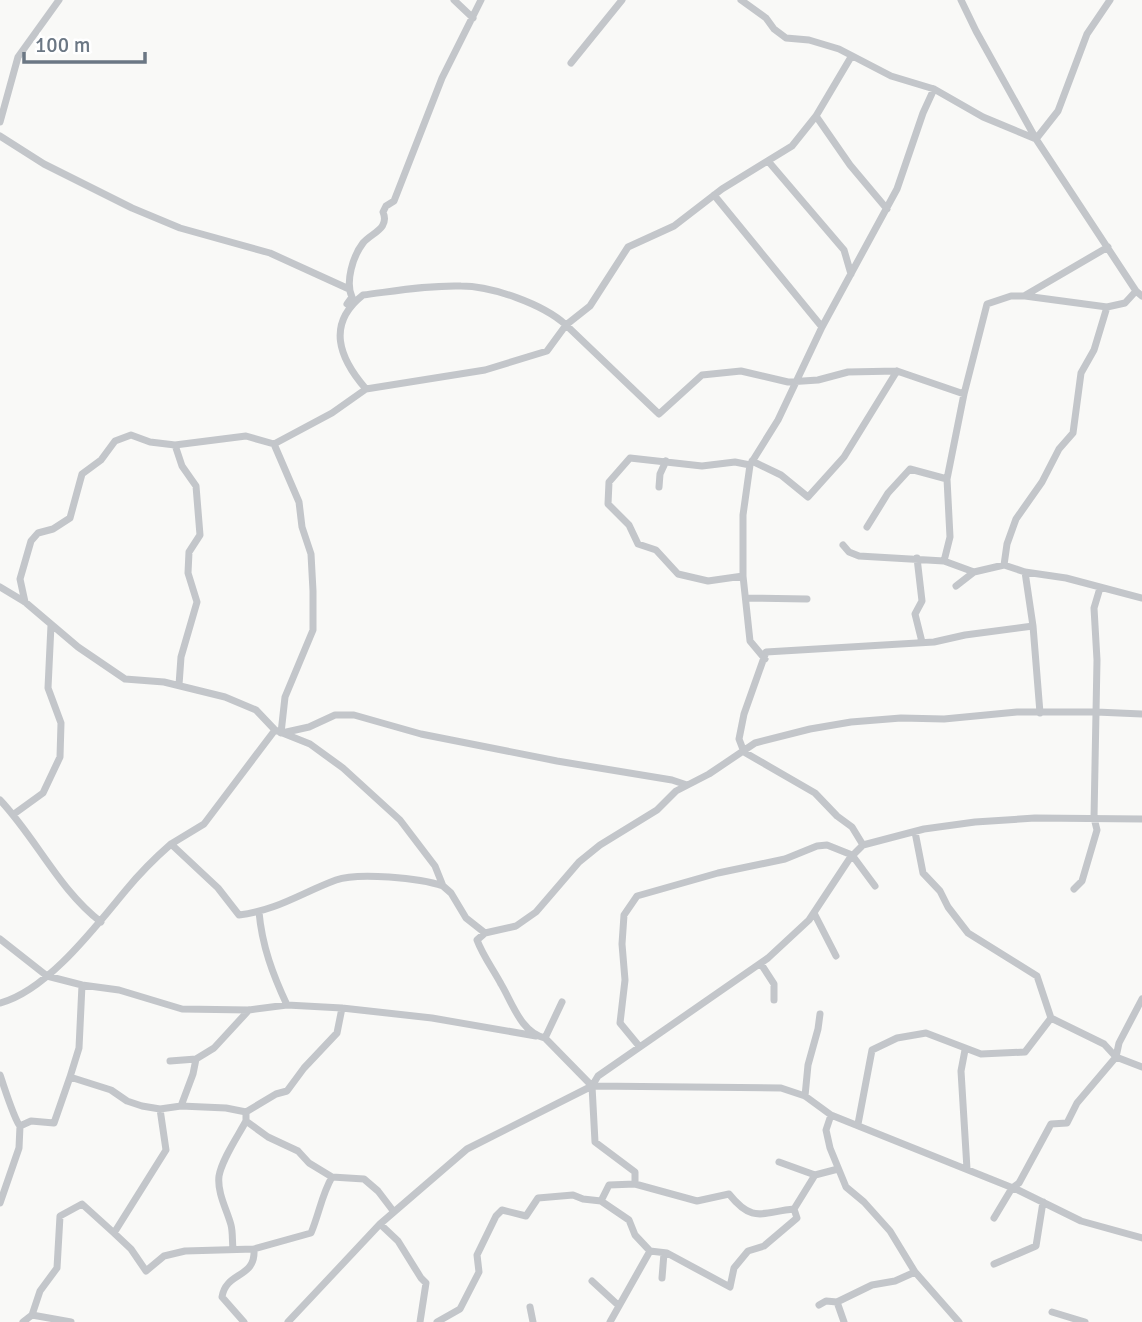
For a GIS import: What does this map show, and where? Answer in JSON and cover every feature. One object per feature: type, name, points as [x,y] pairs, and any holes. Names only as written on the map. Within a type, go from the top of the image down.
[{"type":"street","points":[[0,122],[18,57],[59,0]]},
{"type":"street","points":[[454,0],[473,18]]},
{"type":"street","points":[[366,390],[350,371],[341,349],[341,324],[344,308],[352,298],[349,289],[358,250],[366,239],[376,234],[384,224],[383,212],[386,206],[394,201],[442,78],[481,0]]},
{"type":"street","points":[[572,63],[622,0]]},
{"type":"street","points":[[741,0],[766,18],[774,29],[786,38],[808,40],[839,49],[891,76],[934,89],[983,117],[1036,139]]},
{"type":"street","points":[[944,561],[950,537],[947,479],[964,394],[987,304],[1011,296],[1024,296],[1107,307],[1125,303],[1139,293],[1036,139],[961,0]]},
{"type":"street","points":[[1036,139],[1058,111],[1087,34],[1110,0]]},
{"type":"street","points":[[25,602],[20,579],[31,541],[38,533],[53,529],[70,518],[82,474],[101,460],[115,441],[131,435],[150,442],[174,445],[246,436],[274,444],[332,413],[366,390],[485,370],[547,351],[566,325],[590,306],[628,247],[674,226],[714,195],[792,146],[816,116],[851,57]]},
{"type":"street","points":[[765,659],[750,641],[743,576],[742,528],[751,463],[778,420],[822,327],[897,189],[934,89]]},
{"type":"street","points":[[816,116],[850,165],[887,209]]},
{"type":"street","points":[[0,136],[44,164],[132,208],[180,228],[270,253],[349,289]]},
{"type":"street","points":[[768,161],[844,250],[851,274]]},
{"type":"street","points":[[714,195],[822,327]]},
{"type":"street","points":[[1024,296],[1108,247]]},
{"type":"street","points":[[341,324],[350,305],[363,295],[462,285],[507,295],[554,314],[659,414],[702,375],[741,372],[769,379],[797,381],[818,380],[848,372],[897,371],[964,394]]},
{"type":"street","points":[[1004,565],[1007,544],[1016,519],[1042,482],[1059,449],[1073,433],[1081,373],[1094,350],[1107,307]]},
{"type":"street","points":[[743,576],[708,581],[678,574],[656,550],[638,544],[629,525],[608,504],[609,482],[630,458],[702,466],[751,463],[781,475],[808,497],[844,457],[897,371]]},
{"type":"street","points":[[0,1003],[34,987],[47,976],[101,922],[127,888],[171,844],[204,824],[278,731],[285,696],[313,630],[313,591],[311,554],[302,527],[299,502],[274,444]]},
{"type":"street","points":[[174,445],[182,466],[196,486],[200,535],[189,552],[188,573],[197,602],[181,657],[179,685]]},
{"type":"street","points":[[659,486],[660,474],[666,461]]},
{"type":"street","points":[[867,527],[888,493],[910,470],[947,479]]},
{"type":"street","points":[[843,545],[849,552],[859,556],[944,561],[974,572]]},
{"type":"street","points":[[917,558],[922,601],[915,614],[922,642]]},
{"type":"street","points":[[956,586],[974,572],[1004,565],[1142,598]]},
{"type":"street","points":[[1025,572],[1033,626],[1040,713]]},
{"type":"street","points":[[0,587],[25,602],[78,647],[125,679],[179,685],[225,697],[256,710],[278,731],[310,744],[380,800],[419,844],[435,866],[443,886]]},
{"type":"street","points":[[1074,889],[1082,881],[1097,830],[1094,818],[1097,660],[1094,608],[1100,588]]},
{"type":"street","points":[[746,598],[807,599]]},
{"type":"street","points":[[14,814],[43,793],[60,757],[61,723],[48,688],[51,625]]},
{"type":"street","points":[[863,845],[852,827],[815,793],[744,752],[739,739],[744,714],[766,652],[934,642],[1033,626]]},
{"type":"street","points":[[592,1086],[511,1007],[503,986],[477,940],[485,933],[516,926],[536,912],[579,862],[600,845],[657,810],[676,791],[755,743],[850,722],[901,718],[944,719],[1017,712],[1142,714]]},
{"type":"street","points":[[278,731],[309,727],[335,715],[354,715],[421,734],[557,761],[673,780],[687,785]]},
{"type":"street","points":[[0,800],[14,814],[57,875],[89,914],[101,922]]},
{"type":"street","points":[[635,1184],[635,1172],[595,1142],[592,1086],[598,1076],[761,964],[814,913],[852,855],[863,845],[915,832],[975,822],[1035,818],[1142,819]]},
{"type":"street","points":[[915,832],[923,873],[940,891],[968,933],[1037,976],[1051,1018],[1104,1044],[1116,1057],[1142,1067]]},
{"type":"street","points":[[171,844],[218,888],[239,915],[259,912],[338,879],[364,876],[426,880],[443,886],[451,893],[466,918],[485,933]]},
{"type":"street","points":[[639,1046],[620,1023],[625,980],[622,944],[624,915],[637,896],[718,873],[785,859],[817,846],[827,845],[852,855],[875,886]]},
{"type":"street","points":[[259,912],[261,937],[273,976],[287,1005]]},
{"type":"street","points":[[814,913],[836,956]]},
{"type":"street","points":[[0,939],[47,976],[82,985],[119,990],[182,1009],[249,1010],[287,1005],[342,1008],[432,1018],[540,1037]]},
{"type":"street","points":[[761,964],[774,984],[774,1000]]},
{"type":"street","points":[[20,1126],[31,1121],[54,1123],[79,1048],[82,985]]},
{"type":"street","points":[[994,1218],[1019,1183],[1051,1124],[1067,1123],[1077,1103],[1116,1057],[1119,1044],[1142,999]]},
{"type":"street","points":[[540,1037],[562,1002]]},
{"type":"street","points":[[233,1248],[231,1226],[221,1198],[219,1178],[226,1157],[246,1116],[276,1094],[287,1091],[337,1032],[342,1008]]},
{"type":"street","points":[[170,1062],[196,1059],[214,1048],[249,1010]]},
{"type":"street","points":[[805,1096],[808,1065],[820,1014]]},
{"type":"street","points":[[858,1125],[872,1050],[897,1038],[926,1033],[964,1050],[981,1054],[1025,1052],[1051,1018]]},
{"type":"street","points":[[964,1050],[961,1071],[967,1169]]},
{"type":"street","points":[[181,1106],[196,1059]]},
{"type":"street","points":[[0,1075],[3,1094],[14,1110],[16,1122],[20,1126],[19,1148],[0,1203]]},
{"type":"street","points":[[70,1077],[111,1090],[127,1101],[160,1109],[181,1106],[226,1108],[246,1116],[268,1137],[298,1151],[309,1163],[332,1177],[364,1179],[378,1191],[394,1212]]},
{"type":"street","points":[[288,1322],[380,1224],[467,1149],[592,1086],[781,1088],[805,1096],[831,1115],[1013,1188],[1081,1221],[1142,1238]]},
{"type":"street","points":[[114,1233],[166,1150],[160,1109]]},
{"type":"street","points":[[831,1115],[826,1130],[830,1148],[846,1187],[864,1202],[890,1231],[915,1272],[959,1322]]},
{"type":"street","points":[[779,1162],[815,1175],[838,1170]]},
{"type":"street","points":[[601,1200],[610,1185],[635,1184],[697,1200],[729,1194],[739,1207],[761,1216],[794,1209],[815,1175]]},
{"type":"street","points":[[23,1322],[32,1315],[40,1292],[57,1268],[61,1216],[82,1203],[131,1249],[146,1270],[164,1256],[185,1251],[254,1249],[311,1233],[323,1191],[332,1177]]},
{"type":"street","points":[[438,1322],[460,1308],[479,1272],[477,1255],[496,1216],[502,1210],[526,1216],[538,1198],[573,1195],[583,1199],[601,1200],[629,1220],[635,1235],[650,1251],[664,1253],[688,1263],[730,1287],[734,1268],[747,1251],[764,1246],[797,1218],[794,1209]]},
{"type":"street","points":[[994,1264],[1036,1246],[1043,1202]]},
{"type":"street","points":[[380,1224],[398,1241],[426,1283],[420,1322]]},
{"type":"street","points":[[244,1322],[222,1297],[224,1289],[233,1279],[249,1270],[255,1259],[254,1249]]},
{"type":"street","points":[[610,1322],[650,1251]]},
{"type":"street","points":[[662,1278],[664,1253]]},
{"type":"street","points":[[819,1305],[825,1301],[837,1302],[872,1285],[895,1281],[915,1272]]},
{"type":"street","points":[[592,1281],[618,1305]]},
{"type":"street","points":[[837,1302],[844,1322]]},
{"type":"street","points":[[530,1307],[533,1322]]},
{"type":"street","points":[[1052,1312],[1085,1322]]},
{"type":"street","points":[[946,1322],[952,1314]]},
{"type":"street","points":[[32,1315],[71,1322]]}]
